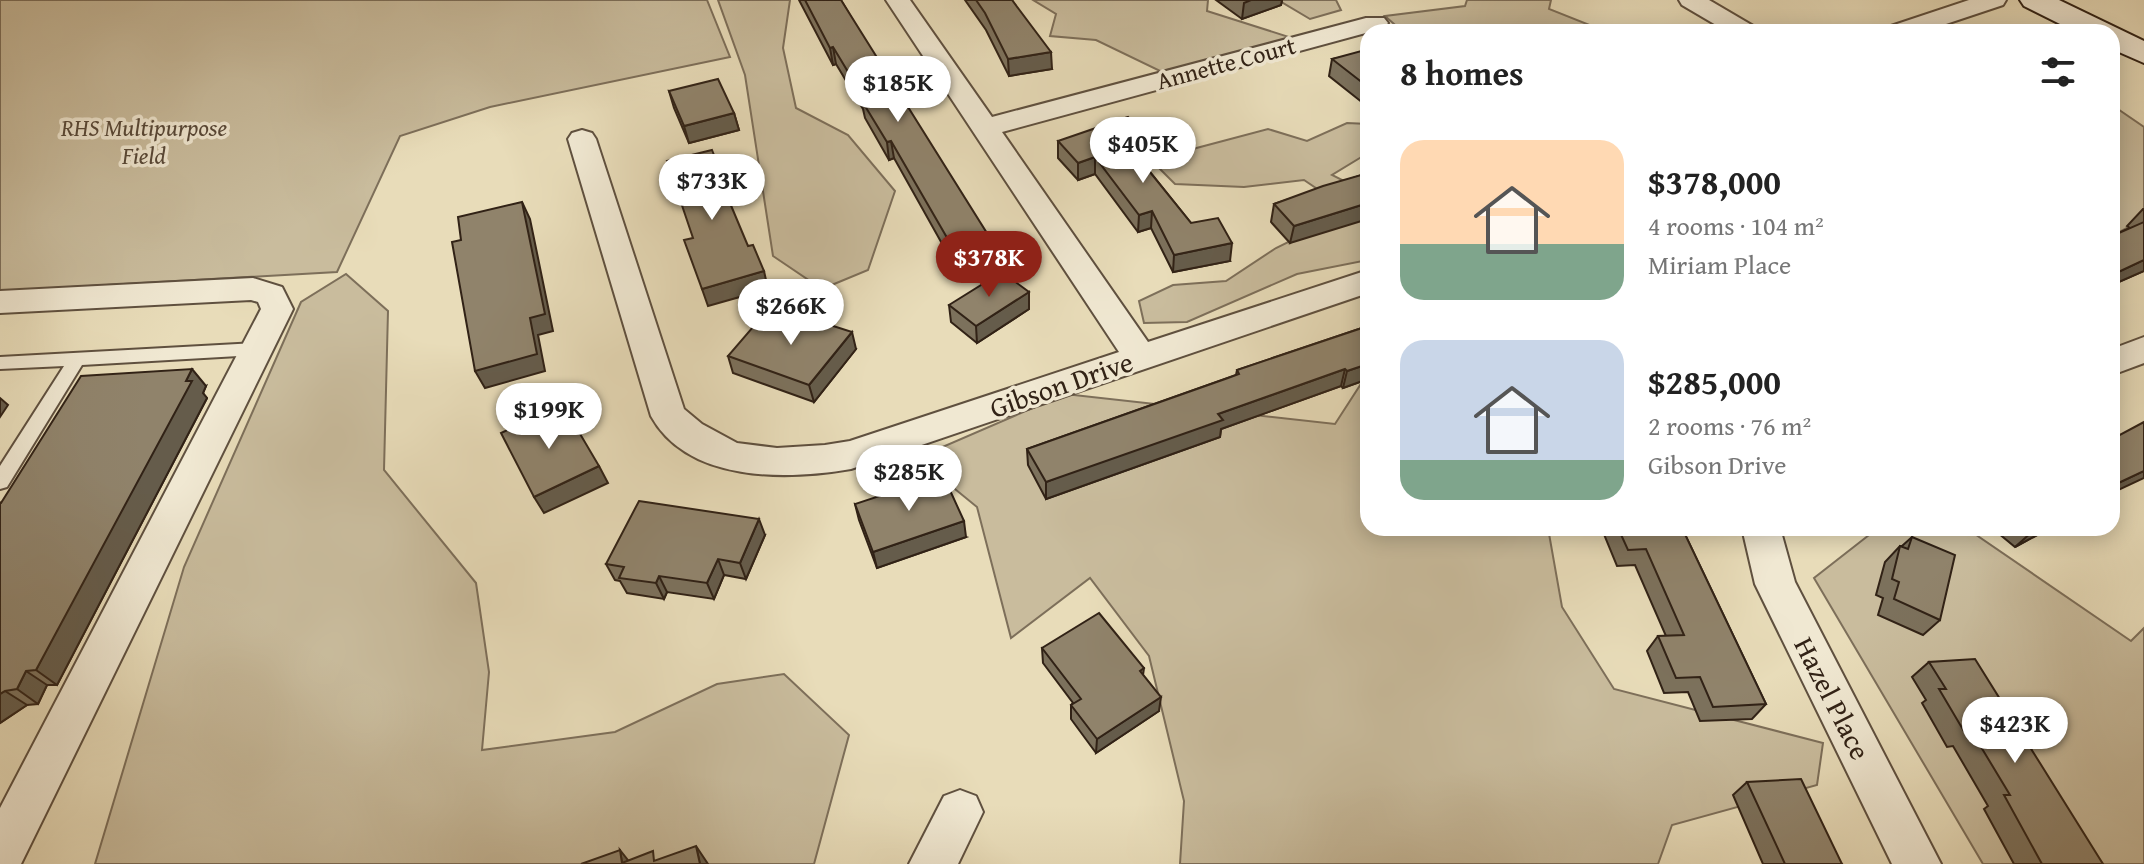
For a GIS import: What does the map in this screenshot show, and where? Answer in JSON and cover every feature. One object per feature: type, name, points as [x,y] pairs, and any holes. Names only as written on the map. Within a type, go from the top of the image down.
[{"type":"street","points":[[898,0],[1140,357]]},
{"type":"street","points":[[1691,0],[1732,24]]},
{"type":"street","points":[[1921,24],[1994,0]]},
{"type":"street","points":[[2035,0],[2084,24]]},
{"type":"street","name":"Annette Court","points":[[984,128],[1360,24]]},
{"type":"street","points":[[2120,41],[2144,53]]},
{"type":"street","name":"Gibson Drive","points":[[582,139],[669,416],[690,437],[723,454],[762,463],[805,463],[851,455],[1360,284]]},
{"type":"street","points":[[0,302],[253,289],[271,295],[277,309],[0,857]]},
{"type":"street","points":[[2120,360],[2144,349]]},
{"type":"street","name":"Hazel Place","points":[[1763,536],[1775,584],[1917,864]]},
{"type":"street","points":[[933,864],[960,812]]},
{"type":"lane","points":[[0,363],[258,349]]},
{"type":"lane","points":[[0,482],[77,359]]},
{"type":"green space","name":"RHS Multipurpose Field","points":[[0,0],[707,0],[730,57],[490,107],[400,136],[337,272],[0,291]]},
{"type":"green space","points":[[718,0],[790,0],[783,48],[796,108],[848,135],[895,191],[868,270],[822,289],[773,256],[745,75]]},
{"type":"green space","points":[[1033,0],[1208,0],[1207,11],[1289,37],[1230,61],[1160,71],[1096,40],[1050,36],[1056,14]]},
{"type":"green space","points":[[1278,0],[1336,0],[1341,10],[1310,19]]},
{"type":"green space","points":[[1467,0],[1551,0],[1549,9],[1587,24],[1394,24],[1385,16],[1465,6]]},
{"type":"green space","points":[[2120,110],[2144,127],[2144,219],[2120,232]]},
{"type":"green space","points":[[1347,123],[1360,124],[1360,158],[1332,175],[1360,191],[1360,262],[1297,274],[1187,322],[1144,323],[1139,301],[1173,285],[1226,281],[1276,248],[1341,216],[1332,199],[1304,180],[1244,187],[1175,184],[1157,166],[1189,150],[1268,129],[1307,141]]},
{"type":"green space","points":[[346,274],[388,311],[384,470],[476,583],[489,672],[482,750],[615,732],[717,684],[784,674],[849,735],[814,864],[95,864],[184,567],[301,302]]},
{"type":"green space","points":[[1360,385],[1360,536],[1549,536],[1562,607],[1614,689],[1823,743],[1817,785],[1672,825],[1658,864],[1180,864],[1184,801],[1149,656],[1090,578],[1011,638],[977,507],[917,458],[1065,394],[1335,424]]},
{"type":"green space","points":[[1868,536],[1978,536],[2131,641],[2144,628],[2144,864],[1983,864],[1814,578]]},
{"type":"building","points":[[805,0],[841,0],[990,238],[953,248],[891,141],[887,142],[833,47],[830,48]]},
{"type":"building","points":[[976,0],[1012,0],[1051,52],[1008,59]]},
{"type":"building","points":[[1360,51],[1360,81],[1332,59]]},
{"type":"building","points":[[718,79],[734,113],[684,126],[669,91]]},
{"type":"building","points":[[1128,117],[1149,138],[1128,145],[1191,223],[1218,218],[1232,243],[1174,255],[1152,211],[1139,215],[1095,157],[1078,163],[1058,141]]},
{"type":"building","points":[[712,150],[725,183],[722,184],[748,246],[753,245],[764,271],[702,289],[684,240],[693,238],[667,161]]},
{"type":"building","points":[[1360,175],[1360,205],[1294,226],[1274,204]]},
{"type":"building","points":[[522,202],[545,314],[530,318],[537,354],[475,371],[452,242],[461,240],[458,217]]},
{"type":"building","points":[[2144,222],[2144,260],[2120,271],[2120,232]]},
{"type":"building","points":[[1002,272],[1029,292],[976,326],[949,305]]},
{"type":"building","points":[[765,313],[799,324],[805,317],[852,332],[809,385],[728,356]]},
{"type":"building","points":[[1360,329],[1360,367],[1345,369],[1218,414],[1223,420],[1046,482],[1027,449],[1239,374],[1237,370]]},
{"type":"building","points":[[192,369],[186,381],[192,381],[36,670],[26,671],[17,689],[0,694],[0,503],[81,376]]},
{"type":"building","points":[[563,405],[599,466],[534,497],[501,433]]},
{"type":"building","points":[[2144,422],[2144,471],[2120,482],[2120,435]]},
{"type":"building","points":[[943,475],[964,521],[873,552],[855,504]]},
{"type":"building","points":[[639,501],[759,519],[740,563],[718,559],[707,583],[659,576],[656,583],[619,578],[624,567],[606,564]]},
{"type":"building","points":[[1622,536],[1686,536],[1766,704],[1713,707],[1700,677],[1676,678],[1658,636],[1684,635],[1646,549],[1628,550]]},
{"type":"building","points":[[1912,537],[1955,555],[1940,620],[1894,599],[1899,582],[1892,579],[1900,546],[1908,549]]},
{"type":"building","points":[[1099,613],[1144,668],[1140,671],[1161,697],[1097,739],[1071,705],[1081,699],[1042,648]]},
{"type":"building","points":[[1975,659],[2103,864],[2042,864],[2004,795],[2010,795],[1972,732],[1965,733],[1939,689],[1946,689],[1929,662]]},
{"type":"building","points":[[1801,779],[1842,864],[1785,864],[1747,782]]},
{"type":"building","points":[[696,846],[700,864],[581,864],[620,850],[622,863],[653,851],[654,861]]}]
